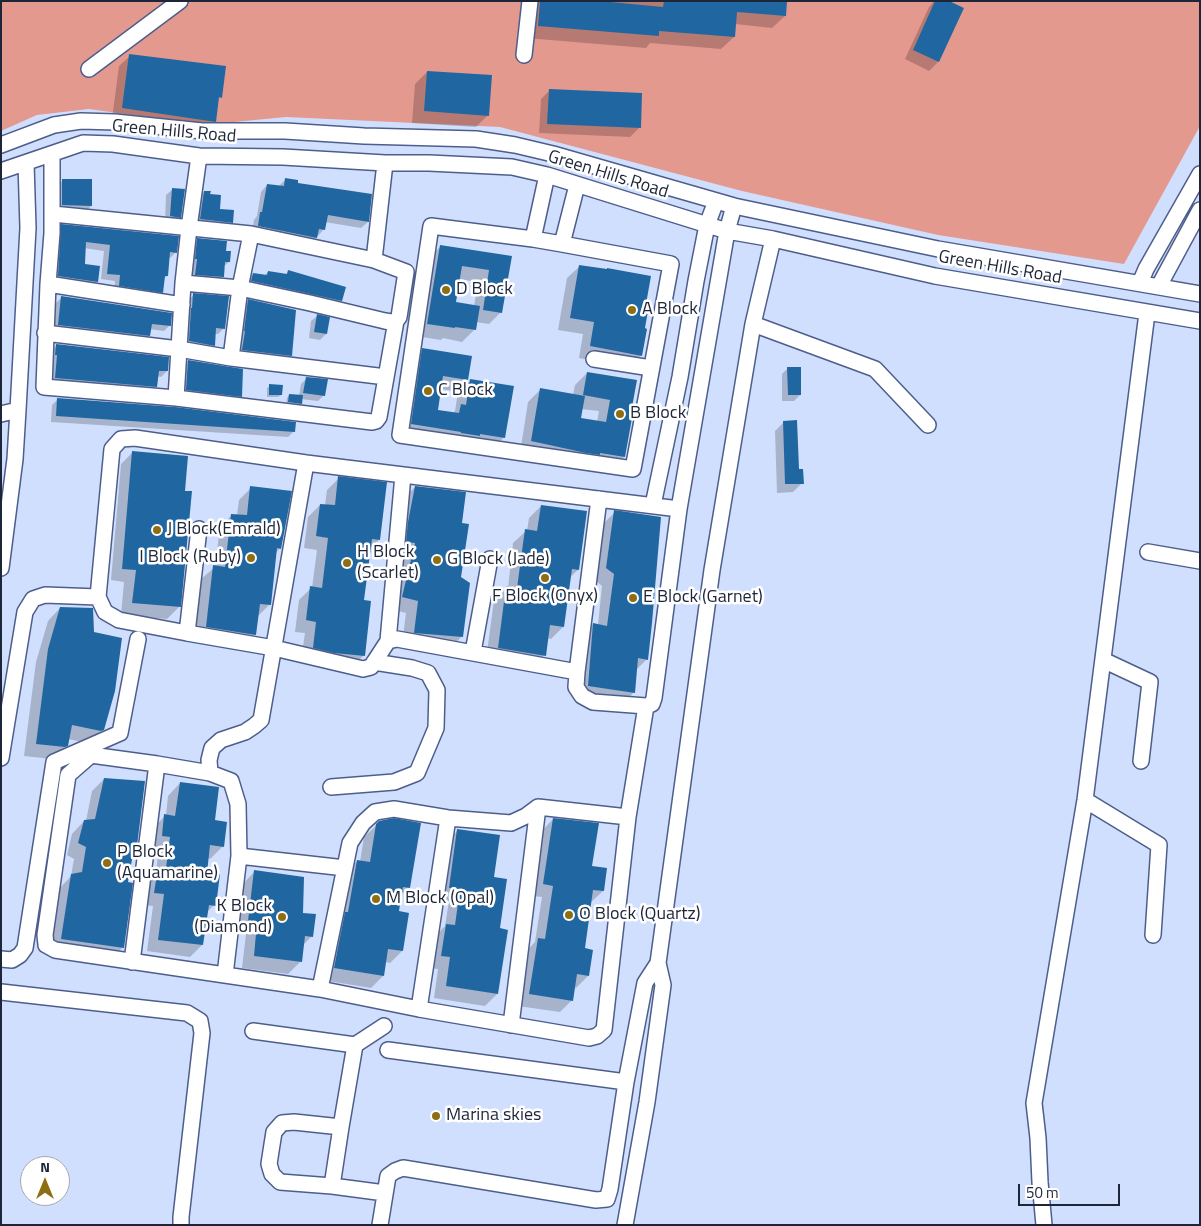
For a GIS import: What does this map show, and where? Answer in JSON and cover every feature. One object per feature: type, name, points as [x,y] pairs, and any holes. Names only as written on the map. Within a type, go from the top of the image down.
[{"type":"street","points":[[89,69],[180,1]]},
{"type":"street","points":[[524,55],[530,1]]},
{"type":"street","name":"Green Hills Road","points":[[1,145],[54,125],[81,121],[115,122],[202,131],[285,131],[364,136],[476,139],[515,145],[553,154],[734,206],[938,249],[1200,294]]},
{"type":"street","name":"Green Hills Road","points":[[1,171],[83,143],[113,144],[199,156],[283,157],[385,163],[438,163],[512,167],[547,175],[727,231],[773,239],[935,276],[1200,321]]},
{"type":"street","points":[[52,154],[53,214],[45,333],[44,387],[176,398],[372,422],[376,421],[379,417],[406,272],[374,260],[251,234],[53,214]]},
{"type":"street","points":[[176,398],[183,283],[199,156]]},
{"type":"street","points":[[1,568],[18,410],[28,228],[26,162]]},
{"type":"street","points":[[374,260],[385,163]]},
{"type":"street","points":[[1140,283],[1200,174]]},
{"type":"street","points":[[533,239],[547,175]]},
{"type":"street","points":[[562,244],[577,185]]},
{"type":"street","points":[[653,505],[680,377],[707,225],[716,201]]},
{"type":"street","points":[[599,499],[576,687],[582,696],[593,702],[646,706],[652,704],[654,698],[679,509],[727,231],[734,206]]},
{"type":"street","points":[[1159,286],[1200,210]]},
{"type":"street","points":[[431,226],[533,239],[671,264],[633,469],[400,435],[431,226]]},
{"type":"street","points":[[231,358],[240,288],[251,234]]},
{"type":"street","points":[[625,1225],[647,1102],[663,985],[658,963],[712,570],[753,324],[773,239]]},
{"type":"street","points":[[183,283],[240,288],[310,302],[385,321],[396,320]]},
{"type":"street","points":[[48,284],[182,305]]},
{"type":"street","points":[[1044,1225],[1034,1103],[1085,800],[1147,313]]},
{"type":"street","points":[[753,324],[875,370],[928,425]]},
{"type":"street","points":[[45,333],[231,358],[386,376]]},
{"type":"street","points":[[594,360],[651,368]]},
{"type":"street","points":[[680,377],[702,380]]},
{"type":"street","points":[[1,414],[18,410]]},
{"type":"street","points":[[402,475],[388,641],[371,667],[363,669],[274,648],[119,620],[105,612],[98,597],[112,449],[121,439],[135,438],[306,463],[679,509]]},
{"type":"street","points":[[210,773],[208,760],[212,748],[221,740],[245,732],[260,720],[306,463]]},
{"type":"street","points":[[187,633],[199,529]]},
{"type":"street","points":[[1148,552],[1200,561]]},
{"type":"street","points":[[473,652],[490,559]]},
{"type":"street","points":[[1,758],[25,612],[33,599],[45,595],[98,597]]},
{"type":"street","points":[[1,959],[12,960],[20,956],[25,948],[54,762],[120,733],[138,639]]},
{"type":"street","points":[[388,641],[397,639],[577,672]]},
{"type":"street","points":[[1103,660],[1150,682],[1141,761]]},
{"type":"street","points":[[331,788],[394,782],[416,773],[436,728],[437,690],[428,673],[412,668],[374,662]]},
{"type":"street","points":[[225,975],[239,856],[238,804],[231,781],[210,773],[91,755],[68,775],[45,935],[46,946],[55,950],[320,989],[589,1038],[597,1036],[604,1030],[628,817],[646,706]]},
{"type":"street","points":[[132,962],[156,764]]},
{"type":"street","points":[[1085,800],[1159,845],[1153,935]]},
{"type":"street","points":[[320,989],[350,843],[363,822],[375,812],[394,809],[448,818],[511,823],[526,816],[538,807],[628,817]]},
{"type":"street","points":[[511,1025],[538,807]]},
{"type":"street","points":[[419,1008],[448,818]]},
{"type":"street","points":[[239,856],[345,868]]},
{"type":"street","points":[[380,1225],[388,1176],[403,1168],[596,1200],[607,1199],[610,1190],[626,1082],[646,983],[658,963]]},
{"type":"street","points":[[1,992],[187,1013],[200,1021],[202,1033],[181,1225]]},
{"type":"street","points":[[253,1031],[355,1045],[384,1026]]},
{"type":"street","points":[[332,1186],[355,1045]]},
{"type":"street","points":[[388,1050],[626,1082]]},
{"type":"street","points":[[341,1127],[294,1122],[282,1124],[274,1132],[270,1164],[272,1174],[280,1182],[386,1193]]},
{"type":"shaded area","points":[[1,1],[1200,1],[1200,126],[1124,264],[938,235],[742,191],[500,127],[286,117],[203,125],[89,109],[37,115],[1,131]]},
{"type":"building","points":[[540,1],[600,1],[663,7],[664,1],[787,1],[786,16],[737,12],[735,37],[659,31],[659,36],[538,26]]},
{"type":"building","points":[[935,1],[949,1],[964,8],[939,62],[913,50]]},
{"type":"building","points":[[129,54],[226,66],[222,98],[219,97],[216,122],[122,108]]},
{"type":"building","points":[[427,71],[492,75],[489,116],[424,111]]},
{"type":"building","points":[[549,89],[642,93],[641,128],[547,124]]},
{"type":"building","points":[[285,178],[298,180],[298,183],[372,194],[369,222],[328,215],[325,230],[319,229],[317,238],[258,226],[267,184],[284,186]]},
{"type":"building","points":[[62,179],[92,179],[92,206],[62,205]]},
{"type":"building","points":[[172,188],[185,189],[181,218],[170,216]]},
{"type":"building","points":[[204,191],[211,191],[210,194],[221,195],[220,209],[234,210],[233,223],[200,219]]},
{"type":"building","points":[[61,224],[179,236],[177,253],[170,252],[168,276],[165,276],[163,293],[119,286],[120,275],[107,274],[110,245],[86,242],[85,264],[100,266],[98,282],[58,276]]},
{"type":"building","points":[[197,238],[227,241],[226,251],[231,251],[230,262],[225,262],[224,277],[195,275]]},
{"type":"building","name":"D Block","points":[[440,245],[512,256],[502,313],[483,310],[489,270],[462,266],[456,302],[480,306],[476,330],[427,324]]},
{"type":"building","name":"A Block","points":[[579,265],[651,276],[646,304],[649,305],[645,328],[647,329],[642,356],[590,346],[594,322],[570,318]]},
{"type":"building","points":[[288,270],[346,287],[342,301],[251,281],[253,273],[267,275],[268,271],[287,274]]},
{"type":"building","points":[[193,293],[229,296],[225,329],[216,328],[215,346],[189,341]]},
{"type":"building","points":[[61,296],[172,313],[171,326],[152,324],[150,336],[58,325]]},
{"type":"building","points":[[248,299],[296,310],[292,356],[242,350]]},
{"type":"building","points":[[317,314],[330,317],[327,334],[314,332]]},
{"type":"building","points":[[56,344],[169,357],[168,371],[159,371],[157,387],[55,378]]},
{"type":"building","name":"C Block","points":[[422,348],[472,356],[468,380],[443,376],[438,410],[459,413],[461,404],[466,405],[470,379],[514,386],[505,438],[480,434],[480,436],[411,424]]},
{"type":"building","points":[[188,360],[243,369],[242,397],[186,390]]},
{"type":"building","points":[[787,367],[801,367],[801,395],[788,395]]},
{"type":"building","name":"B Block","points":[[587,372],[637,380],[625,457],[586,453],[531,441],[540,388],[585,396],[581,418],[606,422],[610,400],[583,395]]},
{"type":"building","points":[[306,377],[328,379],[325,396],[303,393]]},
{"type":"building","points":[[269,384],[283,385],[282,395],[269,395]]},
{"type":"building","points":[[289,394],[303,395],[302,404],[288,402]]},
{"type":"building","points":[[57,398],[175,407],[296,422],[295,432],[56,416]]},
{"type":"building","points":[[797,420],[799,469],[803,469],[804,484],[785,484],[783,421]]},
{"type":"building","name":"J Block(Emrald)","points":[[132,451],[188,456],[185,491],[192,491],[181,607],[132,603],[136,570],[122,569]]},
{"type":"building","name":"H Block (Scarlet)","points":[[338,476],[387,482],[380,540],[372,539],[364,600],[371,601],[365,656],[334,653],[313,648],[316,622],[306,620],[310,586],[322,588],[328,538],[316,536],[320,504],[335,505]]},
{"type":"building","name":"I Block (Ruby)","points":[[250,486],[292,491],[281,549],[277,548],[271,605],[260,604],[256,635],[206,627],[213,565],[225,567],[231,514],[247,515]]},
{"type":"building","name":"G Block (Jade)","points":[[415,486],[466,492],[462,523],[469,524],[461,577],[470,583],[463,637],[414,633],[418,601],[402,597],[415,543],[406,542]]},
{"type":"building","name":"F Block (Onyx)","points":[[541,505],[587,511],[579,570],[572,569],[564,627],[550,625],[546,656],[498,648],[506,586],[517,588],[525,529],[537,531]]},
{"type":"building","name":"E Block (Garnet)","points":[[614,510],[661,517],[648,660],[638,658],[635,693],[588,686],[593,623],[607,626],[614,574],[606,568]]},
{"type":"building","points":[[60,607],[93,608],[94,632],[122,638],[115,691],[104,730],[72,725],[68,746],[65,747],[36,744],[48,649]]},
{"type":"building","name":"P Block (Aquamarine)","points":[[104,778],[145,781],[136,854],[133,854],[128,882],[133,883],[124,948],[61,939],[71,874],[82,872],[86,847],[78,843],[84,820],[95,819]]},
{"type":"building","points":[[180,782],[219,787],[215,820],[227,822],[224,847],[210,845],[207,873],[220,874],[216,906],[209,905],[203,945],[158,940],[164,894],[154,893],[158,867],[166,868],[170,837],[162,836],[164,814],[175,816]]},
{"type":"building","name":"M Block (Opal)","points":[[394,818],[421,823],[410,888],[403,887],[399,911],[409,913],[403,951],[388,949],[384,976],[334,968],[345,912],[348,912],[357,860],[370,862],[376,824],[379,821]]},
{"type":"building","name":"O Block (Quartz)","points":[[553,818],[599,823],[592,866],[607,868],[604,891],[593,890],[585,948],[593,950],[589,976],[577,974],[573,1001],[529,994],[538,938],[545,939],[553,886],[543,884]]},
{"type":"building","points":[[457,829],[500,835],[494,877],[507,879],[500,928],[508,930],[498,994],[446,986],[450,957],[441,956],[446,924],[455,925],[460,889],[449,888]]},
{"type":"building","name":"K Block (Diamond)","points":[[254,870],[304,877],[303,913],[316,914],[313,937],[305,936],[302,962],[254,956],[257,922],[248,921]]},
{"type":"place","name":"D Block","points":[[446,290]]},
{"type":"place","name":"A Block","points":[[632,310]]},
{"type":"place","name":"C Block","points":[[428,391]]},
{"type":"place","name":"B Block","points":[[620,414]]},
{"type":"place","name":"J Block(Emrald)","points":[[157,530]]},
{"type":"place","name":"I Block (Ruby)","points":[[251,558]]},
{"type":"place","name":"G Block (Jade)","points":[[437,560]]},
{"type":"place","name":"H Block (Scarlet)","points":[[347,563]]},
{"type":"place","name":"F Block (Onyx)","points":[[545,578]]},
{"type":"place","name":"E Block (Garnet)","points":[[633,598]]},
{"type":"place","name":"P Block (Aquamarine)","points":[[107,863]]},
{"type":"place","name":"M Block (Opal)","points":[[376,899]]},
{"type":"place","name":"O Block (Quartz)","points":[[569,915]]},
{"type":"place","name":"K Block (Diamond)","points":[[282,917]]},
{"type":"place","name":"Marina skies","points":[[436,1116]]}]
